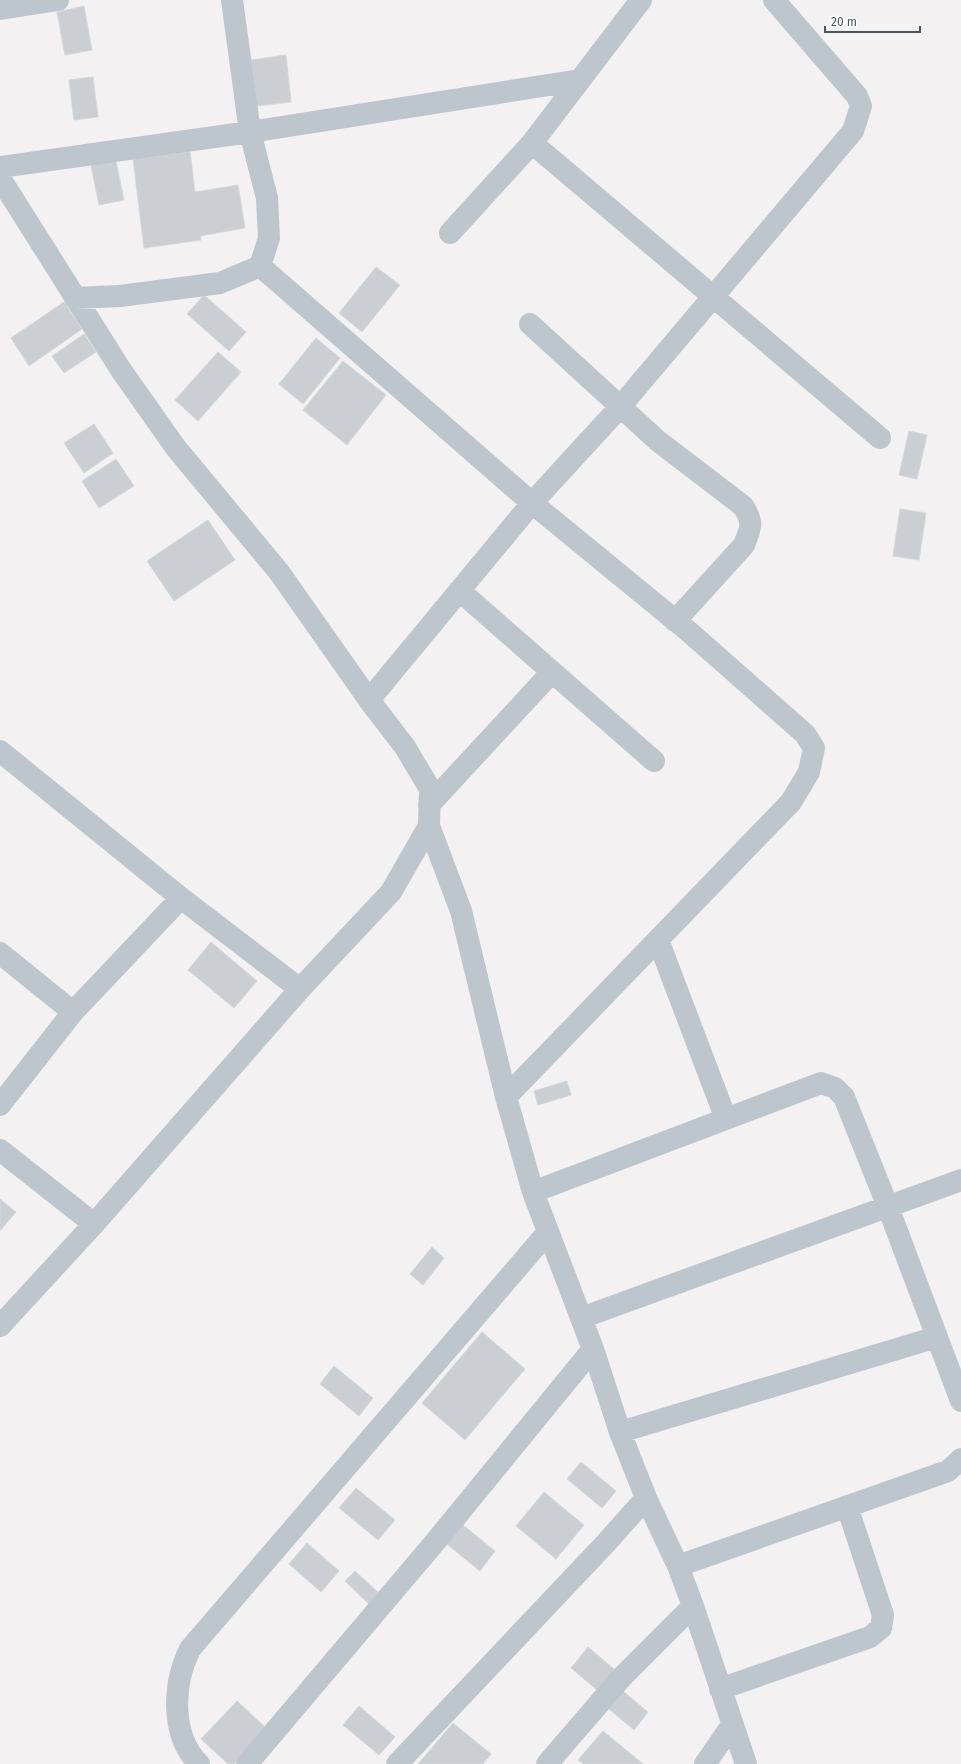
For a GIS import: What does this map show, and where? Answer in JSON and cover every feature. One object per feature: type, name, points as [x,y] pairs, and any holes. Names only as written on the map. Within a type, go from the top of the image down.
[{"type":"street","points":[[0,9],[58,0]]},
{"type":"street","points":[[75,298],[120,296],[220,283],[260,266],[269,238],[267,198],[250,132],[232,0]]},
{"type":"street","points":[[450,233],[532,143],[641,0]]},
{"type":"street","points":[[369,700],[532,504],[620,407],[853,131],[861,106],[857,96],[844,79],[774,0]]},
{"type":"street","points":[[0,167],[250,132],[580,80]]},
{"type":"street","points":[[532,143],[880,438]]},
{"type":"street","points":[[0,178],[120,370],[176,448],[279,572],[369,700],[405,747],[430,789],[429,816],[461,911],[506,1097],[533,1192],[593,1349],[620,1432],[646,1498],[678,1566],[693,1606],[746,1764]]},
{"type":"street","points":[[260,266],[532,504],[687,630],[806,734],[814,748],[809,772],[792,802],[506,1097]]},
{"type":"street","points":[[530,324],[658,441],[742,506],[750,517],[749,530],[744,545],[675,621]]},
{"type":"street","points":[[460,591],[654,761]]},
{"type":"street","points":[[0,1326],[94,1224],[300,990],[391,892],[429,816],[552,672]]},
{"type":"street","points":[[0,751],[181,898],[300,990]]},
{"type":"street","points":[[0,1105],[73,1012],[181,898]]},
{"type":"street","points":[[658,940],[726,1119]]},
{"type":"street","points":[[0,953],[73,1012]]},
{"type":"street","points":[[533,1192],[821,1083],[835,1088],[844,1097],[888,1207],[961,1401]]},
{"type":"street","points":[[0,1150],[94,1224]]},
{"type":"street","points":[[581,1318],[961,1180]]},
{"type":"street","points":[[200,1764],[194,1759],[183,1740],[178,1713],[183,1663],[190,1649],[548,1232]]},
{"type":"street","points":[[620,1432],[937,1337]]},
{"type":"street","points":[[247,1764],[436,1541],[593,1349]]},
{"type":"street","points":[[678,1566],[948,1471],[961,1459]]},
{"type":"street","points":[[397,1764],[606,1543],[646,1498]]},
{"type":"street","points":[[720,1689],[870,1637],[881,1628],[883,1615],[847,1506]]},
{"type":"street","points":[[547,1764],[621,1678],[693,1606]]},
{"type":"street","points":[[705,1764],[732,1725]]},
{"type":"building","points":[[84,6],[92,50],[65,55],[57,12]]},
{"type":"building","points":[[286,55],[291,102],[257,106],[251,60]]},
{"type":"building","points":[[93,77],[98,117],[74,120],[69,80]]},
{"type":"building","points":[[190,152],[195,192],[238,185],[245,228],[200,236],[201,240],[144,248],[133,159]]},
{"type":"building","points":[[115,156],[124,200],[99,205],[90,161]]},
{"type":"building","points":[[376,267],[400,285],[362,332],[339,313]]},
{"type":"building","points":[[204,295],[246,332],[229,351],[187,314]]},
{"type":"building","points":[[64,302],[82,329],[29,366],[11,338]]},
{"type":"building","points":[[84,334],[96,352],[64,373],[52,356]]},
{"type":"building","points":[[316,338],[340,358],[303,404],[279,384]]},
{"type":"building","points":[[218,352],[241,372],[198,421],[175,400]]},
{"type":"building","points":[[343,361],[386,395],[347,445],[303,410]]},
{"type":"building","points":[[94,424],[113,453],[84,473],[64,443]]},
{"type":"building","points":[[909,431],[927,435],[917,479],[899,475]]},
{"type":"building","points":[[116,459],[134,486],[99,508],[82,481]]},
{"type":"building","points":[[900,509],[926,513],[919,560],[893,556]]},
{"type":"building","points":[[208,520],[235,560],[174,601],[147,561]]},
{"type":"building","points":[[211,942],[257,981],[234,1008],[188,970]]},
{"type":"building","points":[[567,1081],[571,1095],[538,1105],[534,1091]]},
{"type":"building","points":[[0,1199],[16,1212],[0,1231]]},
{"type":"building","points":[[432,1247],[444,1258],[423,1285],[410,1274]]},
{"type":"building","points":[[482,1332],[525,1369],[465,1440],[422,1403]]},
{"type":"building","points":[[334,1366],[373,1398],[359,1416],[320,1384]]},
{"type":"building","points":[[581,1462],[616,1491],[602,1508],[567,1479]]},
{"type":"building","points":[[356,1488],[395,1520],[378,1540],[339,1508]]},
{"type":"building","points":[[544,1492],[584,1525],[556,1559],[516,1526]]},
{"type":"building","points":[[458,1521],[495,1551],[480,1571],[443,1541]]},
{"type":"building","points":[[307,1543],[339,1571],[321,1592],[289,1564]]},
{"type":"building","points":[[355,1571],[380,1594],[370,1605],[345,1581]]},
{"type":"building","points":[[588,1647],[614,1669],[597,1690],[571,1668]]},
{"type":"building","points":[[618,1687],[648,1712],[634,1730],[603,1704]]},
{"type":"building","points":[[237,1701],[267,1729],[234,1764],[228,1764],[201,1739]]},
{"type":"building","points":[[359,1706],[395,1737],[379,1755],[343,1725]]},
{"type":"building","points":[[453,1723],[491,1754],[483,1764],[418,1764]]},
{"type":"building","points":[[603,1731],[643,1764],[584,1764],[578,1760]]}]
